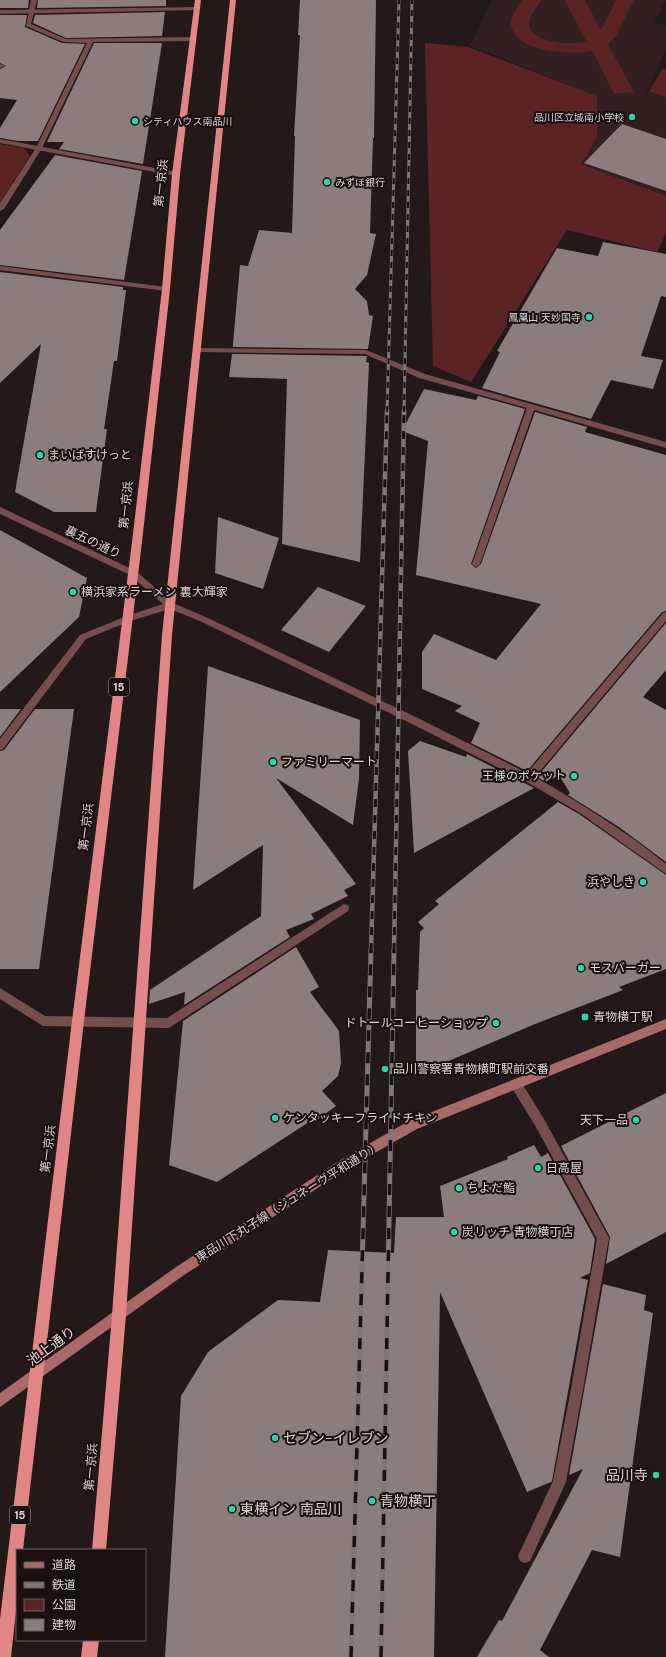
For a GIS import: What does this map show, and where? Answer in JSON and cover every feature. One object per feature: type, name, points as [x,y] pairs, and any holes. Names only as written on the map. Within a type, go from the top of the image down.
[{"type":"highway","name":"第一京浜","points":[[98,1549],[119,1315],[170,605],[233,0]]},
{"type":"highway","name":"第一京浜","points":[[3,1657],[133,573],[166,289],[176,174],[198,4]]},
{"type":"highway","points":[[89,1657],[91,1641]]},
{"type":"main road","name":"東品川下丸子線（ジュネーヴ平和通り）","points":[[119,1315],[180,1271],[346,1163],[413,1125],[666,1024]]},
{"type":"main road","name":"池上通り","points":[[0,1401],[119,1315]]},
{"type":"street","points":[[34,0],[28,24],[65,41],[193,39]]},
{"type":"street","points":[[0,12],[198,4]]},
{"type":"street","points":[[0,209],[40,148],[91,41]]},
{"type":"street","points":[[0,141],[176,174]]},
{"type":"street","points":[[0,268],[166,289]]},
{"type":"street","points":[[197,350],[366,352],[422,376],[666,445]]},
{"type":"street","points":[[476,564],[531,407]]},
{"type":"street","name":"裏五の通り","points":[[1,513],[133,573],[170,605],[212,623],[408,717],[528,778],[584,810],[642,850],[666,870]]},
{"type":"street","points":[[0,746],[83,637],[127,619],[170,605]]},
{"type":"street","points":[[528,778],[666,615]]},
{"type":"street","points":[[0,993],[43,1021],[168,1023],[344,908]]},
{"type":"street","points":[[516,1084],[540,1123],[602,1238],[577,1389],[559,1482],[525,1556]]},
{"type":"shaded area","name":"品川区立城南小学校","points":[[492,0],[666,0],[654,23],[666,25],[666,49],[646,92],[666,97],[666,196],[581,164],[597,138],[597,96],[470,46]]},
{"type":"green space","points":[[522,0],[541,0],[532,14],[529,23],[531,30],[536,35],[543,39],[562,43],[572,43],[586,41],[565,0],[585,0],[601,30],[616,0],[634,0],[616,36],[608,44],[634,92],[614,94],[592,51],[571,53],[559,52],[533,47],[523,41],[515,34],[511,25],[513,15]]},
{"type":"green space","points":[[425,43],[468,47],[597,96],[597,138],[581,164],[666,196],[666,233],[657,252],[567,230],[471,382],[433,366]]},
{"type":"green space","points":[[662,69],[666,69],[666,97],[649,92]]},
{"type":"green space","points":[[0,144],[24,148],[30,156],[0,202]]},
{"type":"building","points":[[0,0],[29,0],[28,8],[0,8]]},
{"type":"building","points":[[38,0],[166,0],[166,6],[37,8]]},
{"type":"building","points":[[300,0],[376,0],[374,138],[370,233],[376,234],[367,275],[355,289],[367,301],[369,315],[373,316],[368,349],[233,347],[240,265],[248,266],[259,230],[292,233],[294,136],[300,35],[298,35]]},
{"type":"building","points":[[165,12],[162,36],[66,38],[33,23],[35,15]]},
{"type":"building","points":[[0,15],[27,15],[25,27],[62,43],[85,44],[38,141],[18,141],[0,138],[0,128],[17,100],[0,98],[0,69],[6,66],[0,63]]},
{"type":"building","points":[[94,43],[162,43],[143,164],[59,149],[64,142],[47,142]]},
{"type":"building","points":[[622,124],[666,139],[666,191],[584,163]]},
{"type":"building","points":[[55,155],[142,171],[124,280],[0,265],[0,230]]},
{"type":"building","name":"鳳凰山 天妙国寺","points":[[603,242],[666,254],[666,297],[661,296],[641,356],[663,360],[653,389],[611,380],[591,419],[482,388],[500,352],[497,351],[557,248],[598,256]]},
{"type":"building","points":[[0,272],[123,287],[123,290],[126,290],[117,361],[114,361],[104,429],[107,429],[96,512],[54,512],[15,492],[41,344],[0,383]]},
{"type":"building","points":[[232,354],[367,356],[366,362],[369,363],[360,562],[282,544],[287,379],[229,377]]},
{"type":"building","points":[[424,389],[476,400],[478,396],[525,409],[471,564],[476,568],[481,564],[535,412],[587,427],[585,432],[666,455],[666,611],[662,612],[527,771],[471,743],[480,723],[455,711],[462,706],[422,689],[422,652],[434,634],[496,660],[541,604],[416,575],[428,441],[402,431]]},
{"type":"building","points":[[218,517],[279,538],[263,589],[215,573]]},
{"type":"building","points":[[0,530],[87,578],[79,617],[0,692]]},
{"type":"building","points":[[318,587],[366,606],[329,652],[281,630]]},
{"type":"building","points":[[666,623],[666,670],[643,697],[666,710],[666,862],[619,827],[568,795],[570,793],[559,775],[546,782],[537,777]]},
{"type":"building","points":[[208,666],[360,720],[359,779],[353,825],[276,778],[356,884],[344,890],[348,896],[311,914],[314,919],[286,930],[290,937],[184,1005],[185,992],[149,1004],[150,990],[261,916],[263,845],[193,890]]},
{"type":"building","points":[[0,709],[21,709],[0,737]]},
{"type":"building","points":[[35,709],[74,709],[39,969],[0,969],[0,751],[4,750]]},
{"type":"building","points":[[420,741],[466,757],[467,754],[534,788],[414,853],[408,751]]},
{"type":"building","points":[[558,802],[579,814],[666,875],[666,969],[619,987],[623,990],[416,1073],[416,990],[418,990],[420,932],[424,928],[418,922],[439,904],[435,901]]},
{"type":"building","points":[[296,947],[319,987],[310,992],[339,1031],[341,1063],[338,1076],[322,1091],[336,1106],[311,1124],[309,1122],[217,1182],[169,1165],[183,1021]]},
{"type":"building","points":[[666,1093],[666,1232],[606,1264],[610,1237],[561,1146]]},
{"type":"building","points":[[534,1145],[541,1157],[548,1153],[595,1239],[590,1273],[580,1278],[588,1280],[552,1481],[527,1492],[440,1292],[434,1657],[165,1657],[181,1396],[208,1352],[278,1300],[320,1302],[328,1250],[394,1253],[396,1217],[444,1217],[440,1186],[508,1159],[507,1157]]},
{"type":"building","points":[[603,1284],[646,1295],[644,1310],[653,1313],[620,1557],[592,1550],[540,1650],[549,1657],[477,1657],[499,1620],[502,1621],[583,1469],[569,1475]]},
{"type":"railway","points":[[387,412],[399,0]]},
{"type":"railway","points":[[404,412],[412,0]]},
{"type":"railway","points":[[371,951],[387,411]]},
{"type":"railway","points":[[394,951],[404,411]]},
{"type":"railway","points":[[351,1657],[371,950]]},
{"type":"railway","points":[[381,1657],[394,950]]},
{"type":"place","name":"品川区立城南小学校","points":[[632,117]]},
{"type":"place","name":"シティハウス南品川","points":[[135,121]]},
{"type":"place","name":"みずほ銀行","points":[[327,182]]},
{"type":"place","name":"鳳凰山 天妙国寺","points":[[589,317]]},
{"type":"place","name":"まいばすけっと","points":[[40,455]]},
{"type":"place","name":"横浜家系ラーメン 裏大輝家","points":[[73,592]]},
{"type":"place","name":"ファミリーマート","points":[[273,762]]},
{"type":"place","name":"王様のポケット","points":[[574,776]]},
{"type":"place","name":"浜やしき","points":[[643,882]]},
{"type":"place","name":"モスバーガー","points":[[581,968]]},
{"type":"place","name":"青物横丁駅","points":[[585,1017]]},
{"type":"place","name":"ドトールコーヒーショップ","points":[[496,1023]]},
{"type":"place","name":"品川警察署青物横町駅前交番","points":[[385,1069]]},
{"type":"place","name":"ケンタッキーフライドチキン","points":[[275,1118]]},
{"type":"place","name":"天下一品","points":[[636,1120]]},
{"type":"place","name":"日高屋","points":[[538,1168]]},
{"type":"place","name":"ちよだ鮨","points":[[459,1188]]},
{"type":"place","name":"炭リッチ 青物横丁店","points":[[454,1232]]},
{"type":"place","name":"セブン-イレブン","points":[[275,1438]]},
{"type":"place","name":"品川寺","points":[[656,1475]]},
{"type":"place","name":"青物横丁","points":[[372,1501]]},
{"type":"place","name":"東横イン 南品川","points":[[232,1509]]}]
